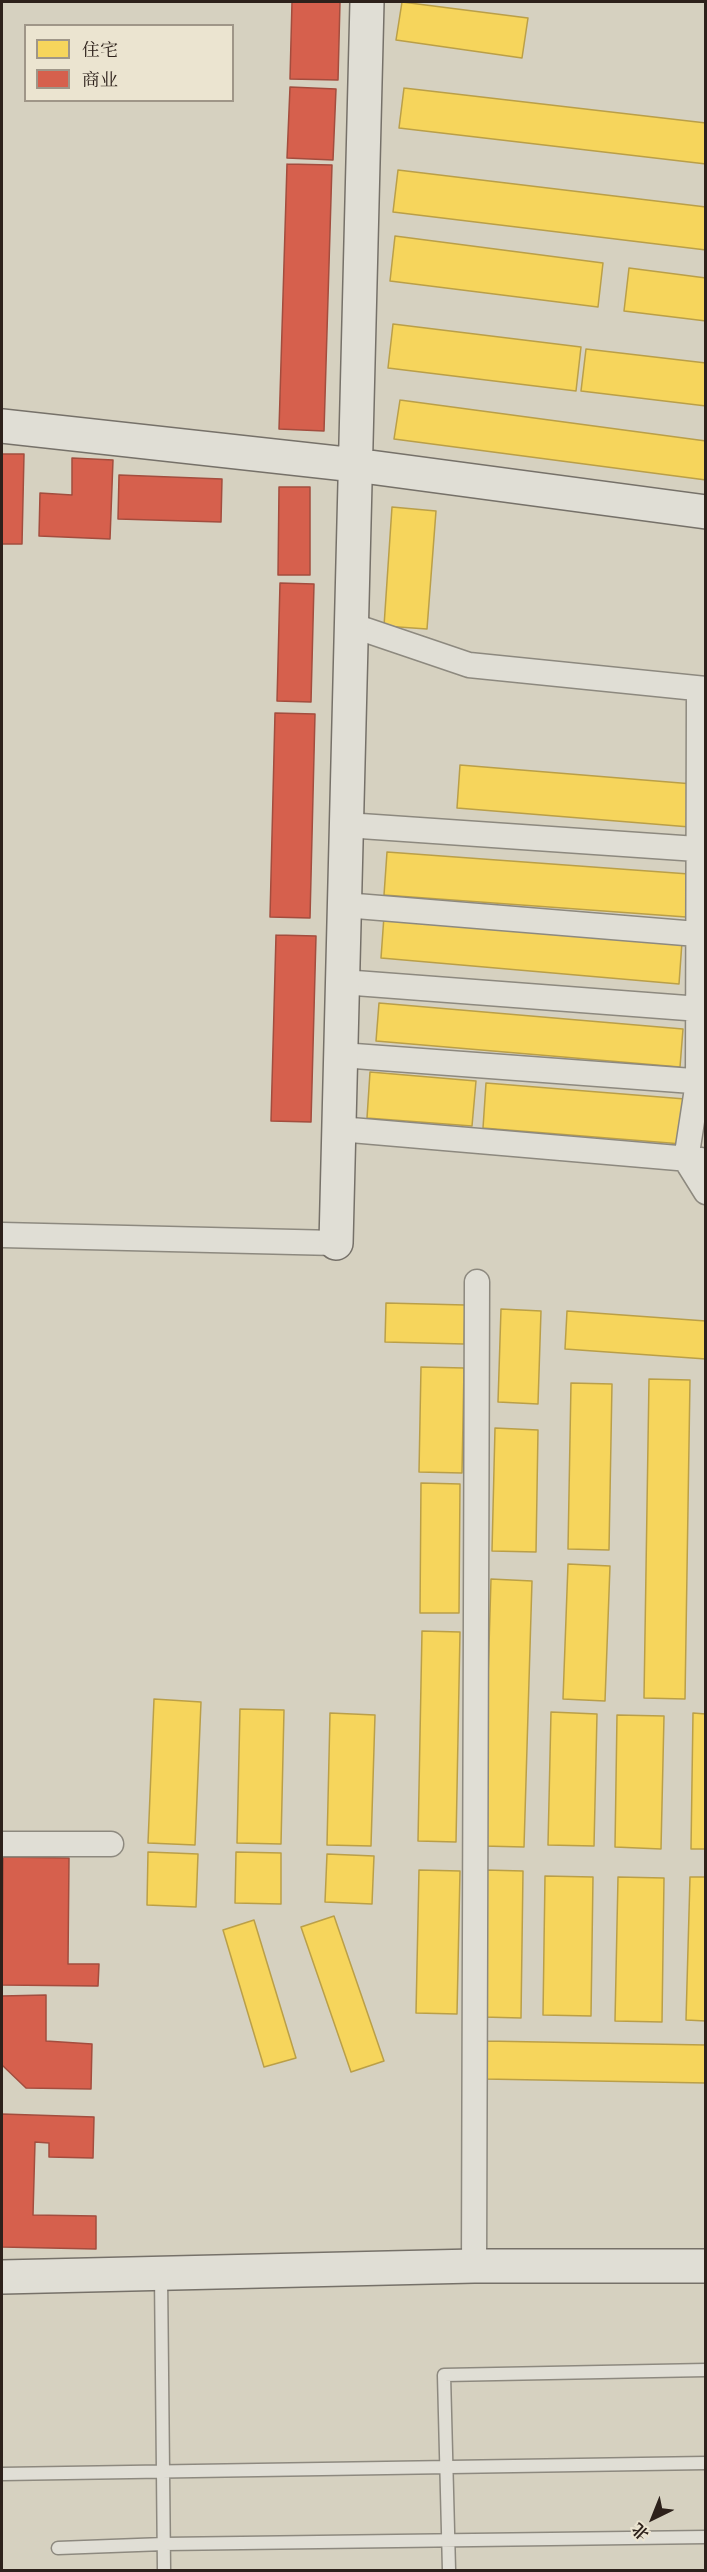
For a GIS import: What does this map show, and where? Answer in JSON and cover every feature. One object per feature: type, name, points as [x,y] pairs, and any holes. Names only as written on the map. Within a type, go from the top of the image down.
[{"type":"street","points":[[2,1235],[336,1243],[367,2]]},
{"type":"street","points":[[2,426],[356,465],[705,512]]},
{"type":"street","points":[[351,625],[469,666],[702,689],[697,849],[697,934],[702,1082],[696,1160],[705,1192]]},
{"type":"street","points":[[346,825],[697,849]]},
{"type":"street","points":[[344,905],[697,934]]},
{"type":"street","points":[[342,982],[700,1009]]},
{"type":"street","points":[[340,1055],[702,1082]]},
{"type":"street","points":[[339,1129],[696,1160]]},
{"type":"street","points":[[474,2266],[477,1282]]},
{"type":"street","points":[[2,1844],[111,1844]]},
{"type":"street","points":[[2,2277],[474,2266],[705,2266]]},
{"type":"lane","points":[[160,2273],[164,2571]]},
{"type":"lane","points":[[449,2571],[444,2376],[705,2370]]},
{"type":"lane","points":[[2,2474],[705,2463]]},
{"type":"lane","points":[[58,2548],[164,2544],[705,2537]]},
{"type":"building: 住宅","points":[[402,2],[528,18],[522,58],[396,40]]},
{"type":"building: 住宅","points":[[404,88],[706,123],[706,164],[399,128]]},
{"type":"building: 住宅","points":[[398,170],[706,207],[706,250],[393,212]]},
{"type":"building: 住宅","points":[[395,236],[603,263],[598,307],[390,281]]},
{"type":"building: 住宅","points":[[629,268],[706,278],[706,321],[624,311]]},
{"type":"building: 住宅","points":[[393,324],[581,347],[576,391],[388,368]]},
{"type":"building: 住宅","points":[[586,349],[706,363],[706,406],[581,391]]},
{"type":"building: 住宅","points":[[400,400],[706,441],[706,480],[394,439]]},
{"type":"building: 住宅","points":[[392,507],[436,511],[427,629],[384,626]]},
{"type":"building: 住宅","points":[[460,765],[693,784],[690,827],[457,808]]},
{"type":"building: 住宅","points":[[387,852],[689,874],[686,917],[384,895]]},
{"type":"building: 住宅","points":[[384,916],[682,942],[679,984],[381,958]]},
{"type":"building: 住宅","points":[[379,1003],[683,1029],[680,1067],[376,1041]]},
{"type":"building: 住宅","points":[[370,1072],[476,1081],[472,1126],[367,1118]]},
{"type":"building: 住宅","points":[[486,1083],[685,1099],[682,1144],[483,1128]]},
{"type":"building: 住宅","points":[[386,1303],[465,1305],[464,1344],[385,1342]]},
{"type":"building: 住宅","points":[[501,1309],[541,1311],[538,1404],[498,1402]]},
{"type":"building: 住宅","points":[[567,1311],[706,1321],[706,1359],[565,1349]]},
{"type":"building: 住宅","points":[[421,1367],[464,1368],[462,1473],[419,1472]]},
{"type":"building: 住宅","points":[[649,1379],[690,1380],[685,1699],[644,1698]]},
{"type":"building: 住宅","points":[[571,1383],[612,1384],[609,1550],[568,1549]]},
{"type":"building: 住宅","points":[[495,1428],[538,1430],[536,1552],[492,1551]]},
{"type":"building: 住宅","points":[[421,1483],[460,1484],[459,1613],[420,1613]]},
{"type":"building: 住宅","points":[[568,1564],[610,1566],[605,1701],[563,1699]]},
{"type":"building: 住宅","points":[[491,1579],[532,1581],[524,1847],[483,1846]]},
{"type":"building: 住宅","points":[[422,1631],[460,1632],[456,1842],[418,1841]]},
{"type":"building: 住宅","points":[[154,1699],[201,1702],[195,1845],[148,1843]]},
{"type":"building: 住宅","points":[[240,1709],[284,1710],[281,1844],[237,1843]]},
{"type":"building: 住宅","points":[[551,1712],[597,1714],[594,1846],[548,1845]]},
{"type":"building: 住宅","points":[[330,1713],[375,1715],[371,1846],[327,1845]]},
{"type":"building: 住宅","points":[[693,1713],[706,1714],[706,1849],[691,1849]]},
{"type":"building: 住宅","points":[[617,1715],[664,1716],[661,1849],[615,1847]]},
{"type":"building: 住宅","points":[[148,1852],[198,1854],[196,1907],[147,1905]]},
{"type":"building: 住宅","points":[[236,1852],[281,1853],[281,1904],[235,1903]]},
{"type":"building: 住宅","points":[[327,1854],[374,1856],[372,1904],[325,1902]]},
{"type":"building: 住宅","points":[[419,1870],[460,1871],[457,2014],[416,2013]]},
{"type":"building: 住宅","points":[[485,1870],[523,1871],[521,2018],[483,2017]]},
{"type":"building: 住宅","points":[[545,1876],[593,1877],[591,2016],[543,2015]]},
{"type":"building: 住宅","points":[[618,1877],[664,1878],[662,2022],[615,2021]]},
{"type":"building: 住宅","points":[[690,1877],[706,1877],[706,2021],[686,2020]]},
{"type":"building: 住宅","points":[[334,1916],[384,2061],[351,2072],[301,1927]]},
{"type":"building: 住宅","points":[[254,1920],[296,2058],[264,2067],[223,1930]]},
{"type":"building: 住宅","points":[[485,2041],[706,2045],[706,2083],[484,2079]]},
{"type":"building: 商业","points":[[292,2],[340,2],[338,80],[290,79]]},
{"type":"building: 商业","points":[[290,87],[336,89],[333,160],[287,158]]},
{"type":"building: 商业","points":[[287,164],[332,165],[324,431],[279,429]]},
{"type":"building: 商业","points":[[2,454],[24,454],[22,544],[2,544]]},
{"type":"building: 商业","points":[[72,458],[113,460],[110,539],[39,536],[40,493],[72,495]]},
{"type":"building: 商业","points":[[119,475],[222,479],[221,522],[118,519]]},
{"type":"building: 商业","points":[[279,487],[310,487],[310,575],[278,575]]},
{"type":"building: 商业","points":[[280,583],[314,584],[311,702],[277,701]]},
{"type":"building: 商业","points":[[275,713],[315,714],[310,918],[270,917]]},
{"type":"building: 商业","points":[[276,935],[316,936],[311,1122],[271,1121]]},
{"type":"building: 商业","points":[[3,1857],[69,1858],[68,1964],[99,1964],[98,1986],[2,1985]]},
{"type":"building: 商业","points":[[46,1995],[46,2041],[92,2044],[91,2089],[26,2088],[2,2065],[2,1996]]},
{"type":"building: 商业","points":[[2,2114],[94,2117],[93,2158],[49,2157],[49,2143],[35,2142],[33,2215],[96,2216],[96,2249],[2,2247]]}]
